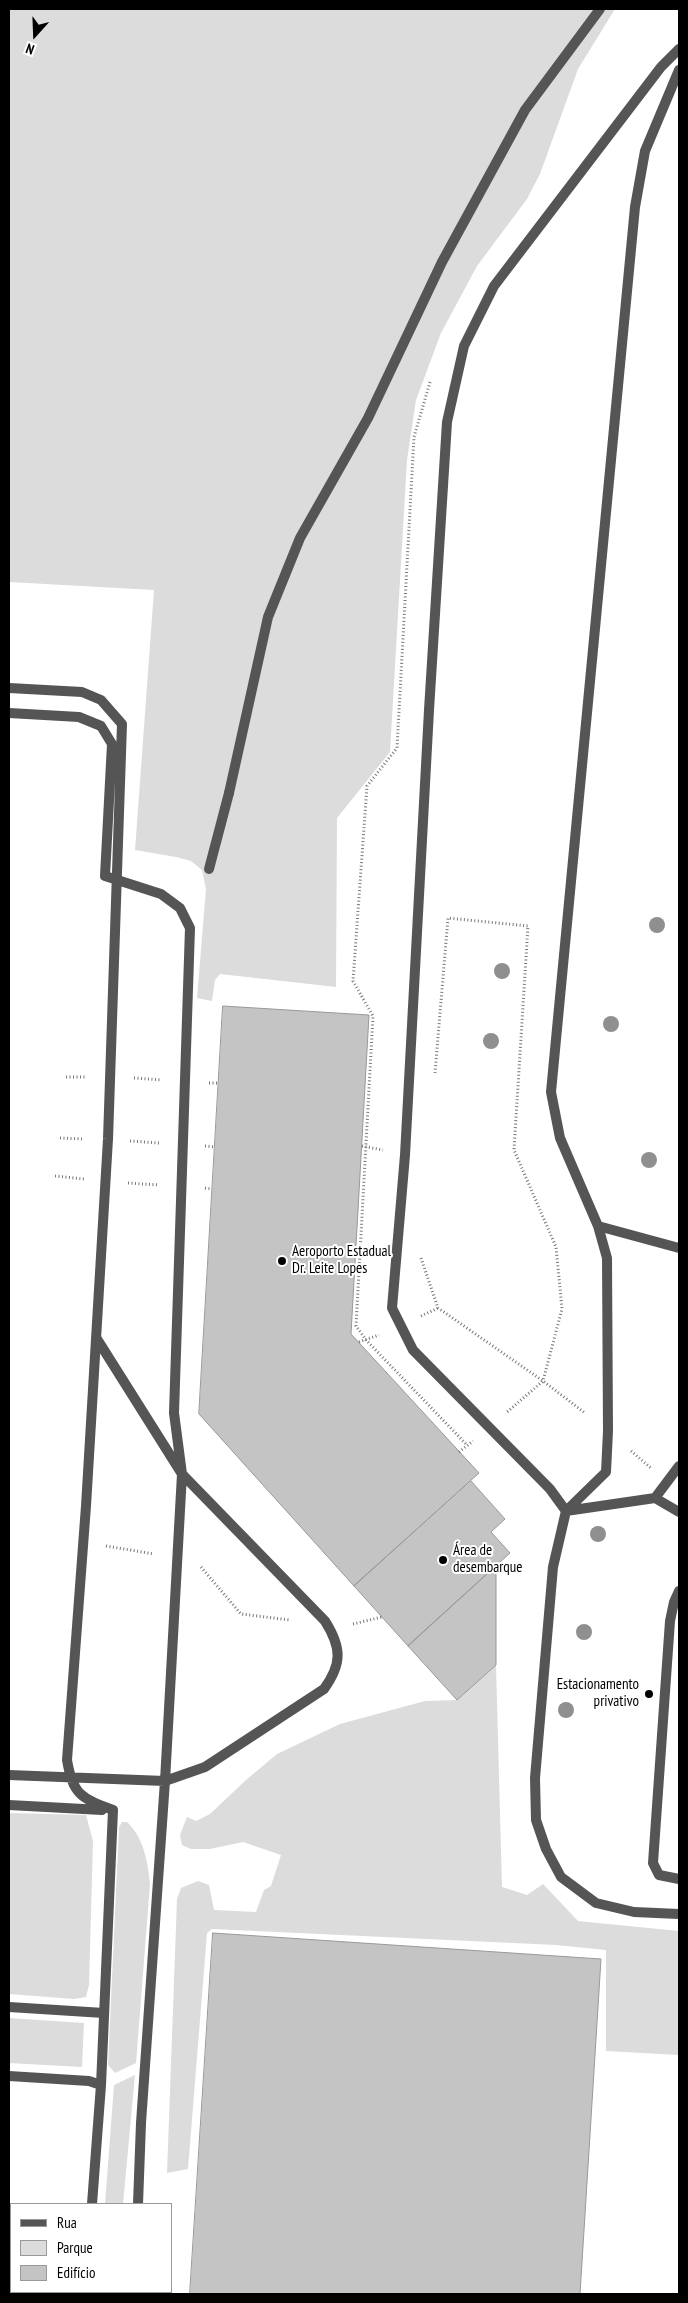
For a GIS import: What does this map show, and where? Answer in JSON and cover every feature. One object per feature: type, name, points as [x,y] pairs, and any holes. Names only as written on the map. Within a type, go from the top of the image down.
[{"type":"street","points":[[209,868],[229,793],[268,617],[300,538],[368,418],[442,262],[525,110],[600,9]]},
{"type":"street","points":[[566,1511],[550,1489],[413,1350],[392,1308],[405,1155],[447,422],[464,346],[494,286],[661,67],[679,48]]},
{"type":"street","points":[[661,67],[678,74],[644,152],[635,207],[552,1092],[560,1138],[598,1226],[607,1258],[608,1431],[606,1472],[566,1511],[553,1567],[535,1778],[536,1820],[546,1849],[561,1877],[596,1903],[634,1912],[679,1914]]},
{"type":"street","points":[[9,688],[82,692],[101,700],[122,724],[106,1182],[97,1339],[67,1760],[73,1786],[87,1800],[113,1810]]},
{"type":"street","points":[[9,713],[78,717],[100,726],[112,744],[105,876],[160,894],[180,908],[190,928],[174,1413],[182,1474],[165,1781],[138,2203]]},
{"type":"street","points":[[598,1226],[679,1248]]},
{"type":"street","points":[[9,1775],[165,1781],[204,1767],[324,1689],[334,1675],[339,1656],[334,1638],[325,1621],[182,1474],[97,1339]]},
{"type":"street","points":[[655,1498],[679,1466]]},
{"type":"street","points":[[566,1511],[655,1498],[679,1512]]},
{"type":"street","points":[[679,1591],[674,1602],[670,1621],[653,1863],[659,1874],[679,1879]]},
{"type":"street","points":[[9,1805],[113,1810]]},
{"type":"street","points":[[92,2203],[102,2085],[113,1810]]},
{"type":"street","points":[[9,2007],[104,2013]]},
{"type":"street","points":[[9,2076],[89,2081],[102,2085]]},
{"type":"path","points":[[434,1082],[448,918],[528,926],[514,1150],[556,1247],[562,1309],[543,1381],[460,1452]]},
{"type":"path","points":[[66,1077],[110,1077],[218,1083]]},
{"type":"path","points":[[60,1138],[108,1139],[215,1147]]},
{"type":"path","points":[[55,1176],[106,1182],[212,1188]]},
{"type":"path","points":[[421,1248],[420,1258],[438,1308],[543,1381]]},
{"type":"green space","points":[[9,9],[615,9],[578,69],[540,174],[527,199],[477,266],[441,333],[416,400],[407,460],[390,752],[337,818],[336,987],[220,974],[215,980],[212,1001],[197,998],[206,889],[202,870],[191,861],[135,850],[154,590],[9,582]]},
{"type":"green space","points":[[496,1665],[502,1887],[527,1895],[543,1884],[578,1921],[679,1931],[679,2055],[606,2051],[606,1950],[556,1945],[212,1929],[207,1933],[188,2169],[167,2173],[177,1899],[181,1888],[198,1881],[209,1885],[214,1910],[256,1912],[264,1890],[271,1886],[281,1855],[243,1842],[210,1849],[191,1849],[182,1845],[180,1835],[187,1817],[196,1821],[210,1814],[277,1754],[340,1724],[425,1701],[457,1700]]},
{"type":"green space","points":[[9,1813],[86,1815],[93,1841],[89,1985],[86,1997],[74,1999],[9,1994]]},
{"type":"green space","points":[[122,1822],[127,1822],[133,1828],[141,1843],[150,1884],[136,2063],[115,2073],[108,2065],[119,1827]]},
{"type":"green space","points":[[9,2018],[84,2023],[82,2067],[9,2063]]},
{"type":"green space","points":[[135,2075],[123,2203],[105,2203],[114,2085]]},
{"type":"building","name":"Aeroporto Estadual Dr. Leite Lopes","points":[[223,1006],[369,1015],[351,1334],[479,1473],[354,1586],[199,1414]]},
{"type":"building","name":"Área de desembarque","points":[[471,1481],[505,1519],[491,1532],[510,1553],[408,1646],[354,1586]]},
{"type":"building","points":[[496,1566],[496,1665],[457,1700],[408,1646]]},
{"type":"building","points":[[213,1933],[601,1959],[580,2294],[190,2294]]},
{"type":"place","name":"Aeroporto Estadual Dr. Leite Lopes","points":[[282,1261]]},
{"type":"place","name":"Área de desembarque","points":[[443,1560]]},
{"type":"place","name":"Estacionamento privativo","points":[[649,1694]]}]
